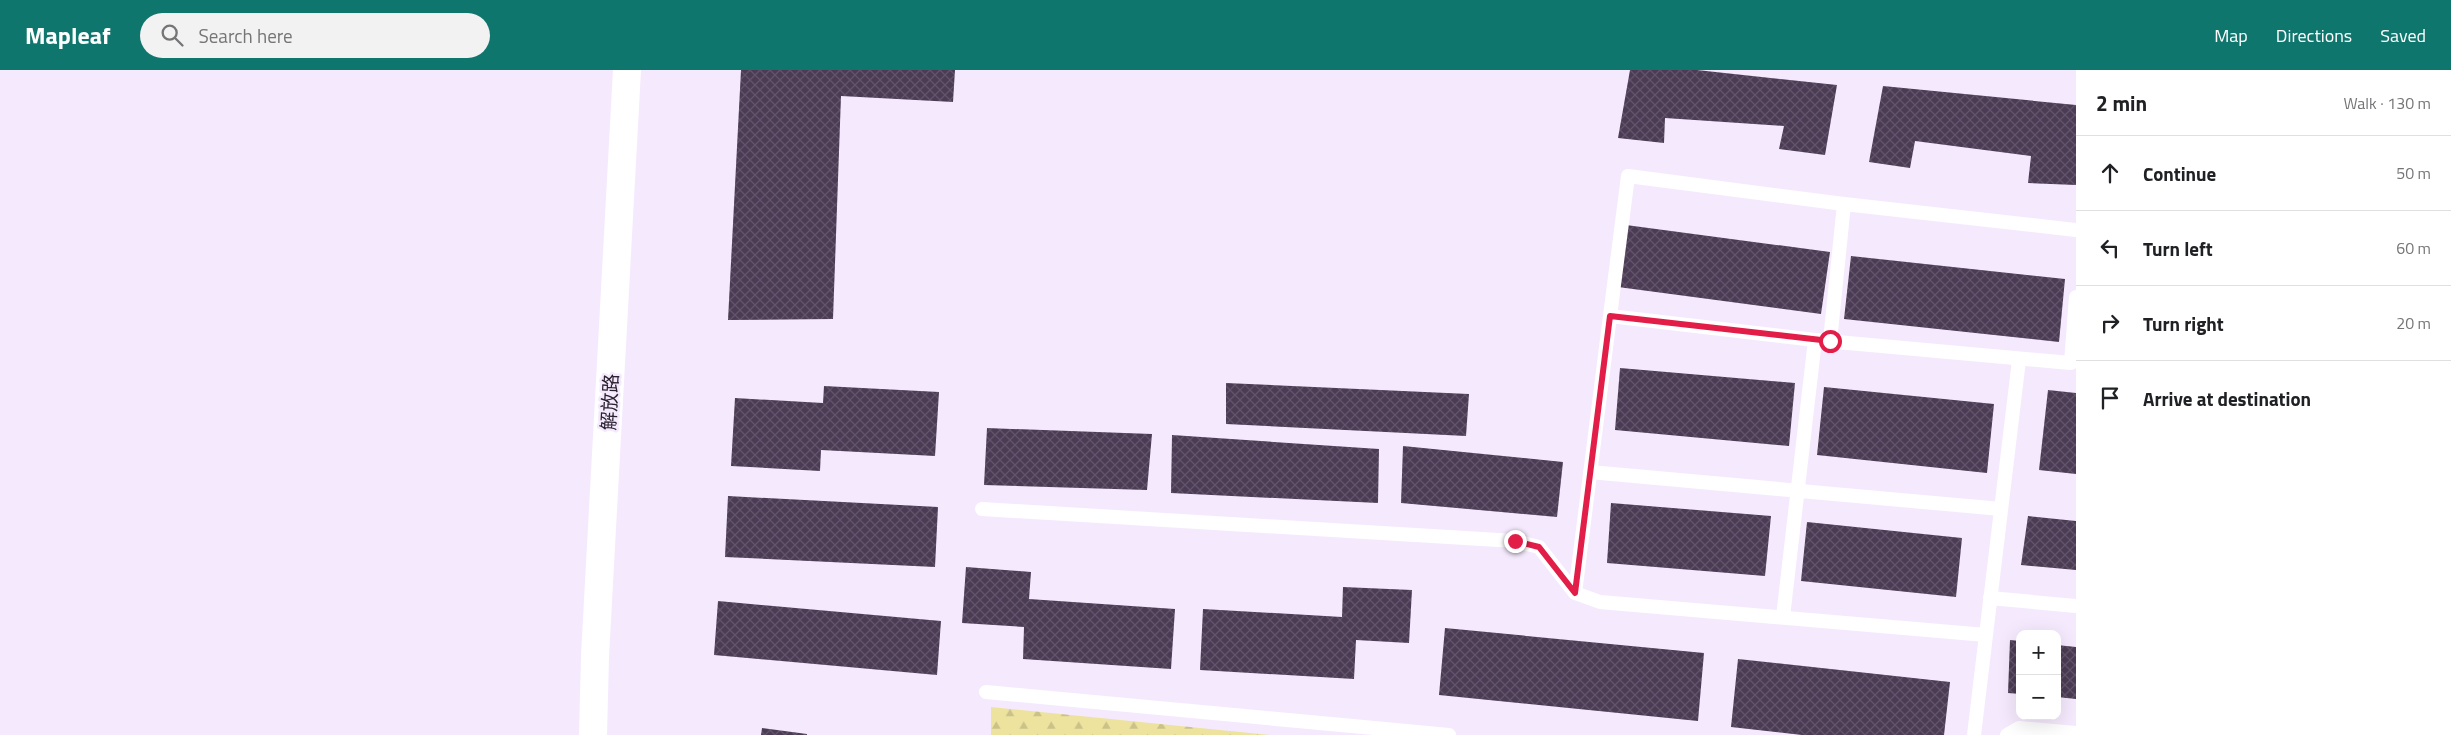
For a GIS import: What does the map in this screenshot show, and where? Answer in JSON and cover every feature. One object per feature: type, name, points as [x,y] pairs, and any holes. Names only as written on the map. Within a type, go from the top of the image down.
[{"type":"street","name":"解放路","points":[[593,735],[597,626],[627,70]]},
{"type":"lane","points":[[1575,593],[1628,176],[1844,204],[2076,230]]},
{"type":"lane","points":[[1830,341],[1844,204]]},
{"type":"lane","points":[[1610,316],[1815,340],[2018,360],[2070,363],[2076,297]]},
{"type":"lane","points":[[1783,617],[1815,340]]},
{"type":"lane","points":[[1974,735],[2018,360]]},
{"type":"lane","points":[[1590,472],[2001,509]]},
{"type":"lane","points":[[982,509],[1515,541],[1539,547],[1575,593],[1600,602],[1986,635]]},
{"type":"lane","points":[[1990,598],[2076,606]]},
{"type":"lane","points":[[986,692],[1449,735]]},
{"type":"lane","points":[[2007,735],[2019,728],[2076,733]]},
{"type":"green space","points":[[991,707],[1270,735],[991,735]]},
{"type":"building","points":[[741,70],[955,70],[953,102],[841,96],[833,319],[728,320]]},
{"type":"building","points":[[1630,70],[1697,70],[1837,85],[1825,155],[1779,149],[1784,126],[1665,118],[1664,143],[1618,138]]},
{"type":"building","points":[[1883,86],[2076,105],[2076,185],[2028,183],[2031,156],[1915,141],[1910,168],[1869,162]]},
{"type":"building","points":[[1626,225],[1830,252],[1821,314],[1618,287]]},
{"type":"building","points":[[1851,256],[2065,279],[2059,342],[1844,319]]},
{"type":"building","points":[[1620,368],[1795,383],[1789,446],[1615,430]]},
{"type":"building","points":[[1226,383],[1469,394],[1466,436],[1226,424]]},
{"type":"building","points":[[824,386],[939,392],[935,456],[821,450],[820,471],[731,466],[735,398],[823,403]]},
{"type":"building","points":[[1824,387],[1994,404],[1987,473],[1817,455]]},
{"type":"building","points":[[2048,390],[2076,393],[2076,474],[2039,470]]},
{"type":"building","points":[[987,428],[1152,434],[1147,490],[984,485]]},
{"type":"building","points":[[1172,435],[1379,449],[1378,503],[1171,493]]},
{"type":"building","points":[[1403,446],[1563,462],[1557,517],[1401,503]]},
{"type":"building","points":[[728,496],[938,507],[935,567],[725,557]]},
{"type":"building","points":[[1611,503],[1771,516],[1765,576],[1607,563]]},
{"type":"building","points":[[2028,516],[2076,521],[2076,570],[2021,565]]},
{"type":"building","points":[[1807,522],[1962,538],[1956,597],[1801,581]]},
{"type":"building","points":[[966,567],[1031,572],[1029,599],[1175,609],[1171,669],[1023,659],[1024,627],[962,623]]},
{"type":"building","points":[[1343,587],[1412,590],[1409,643],[1356,640],[1354,679],[1200,670],[1203,609],[1342,617]]},
{"type":"building","points":[[718,601],[941,621],[937,675],[714,655]]},
{"type":"building","points":[[1445,628],[1704,653],[1698,721],[1439,695]]},
{"type":"building","points":[[2010,640],[2016,641],[2016,694],[2008,693]]},
{"type":"building","points":[[2061,645],[2076,647],[2076,699],[2061,697]]},
{"type":"building","points":[[1738,659],[1950,682],[1944,735],[1802,735],[1731,727]]},
{"type":"building","points":[[762,728],[807,734],[807,735],[761,735]]},
{"type":"route","points":[[1515,541],[1539,547],[1556,566],[1575,593],[1610,316],[1830,341]]}]
